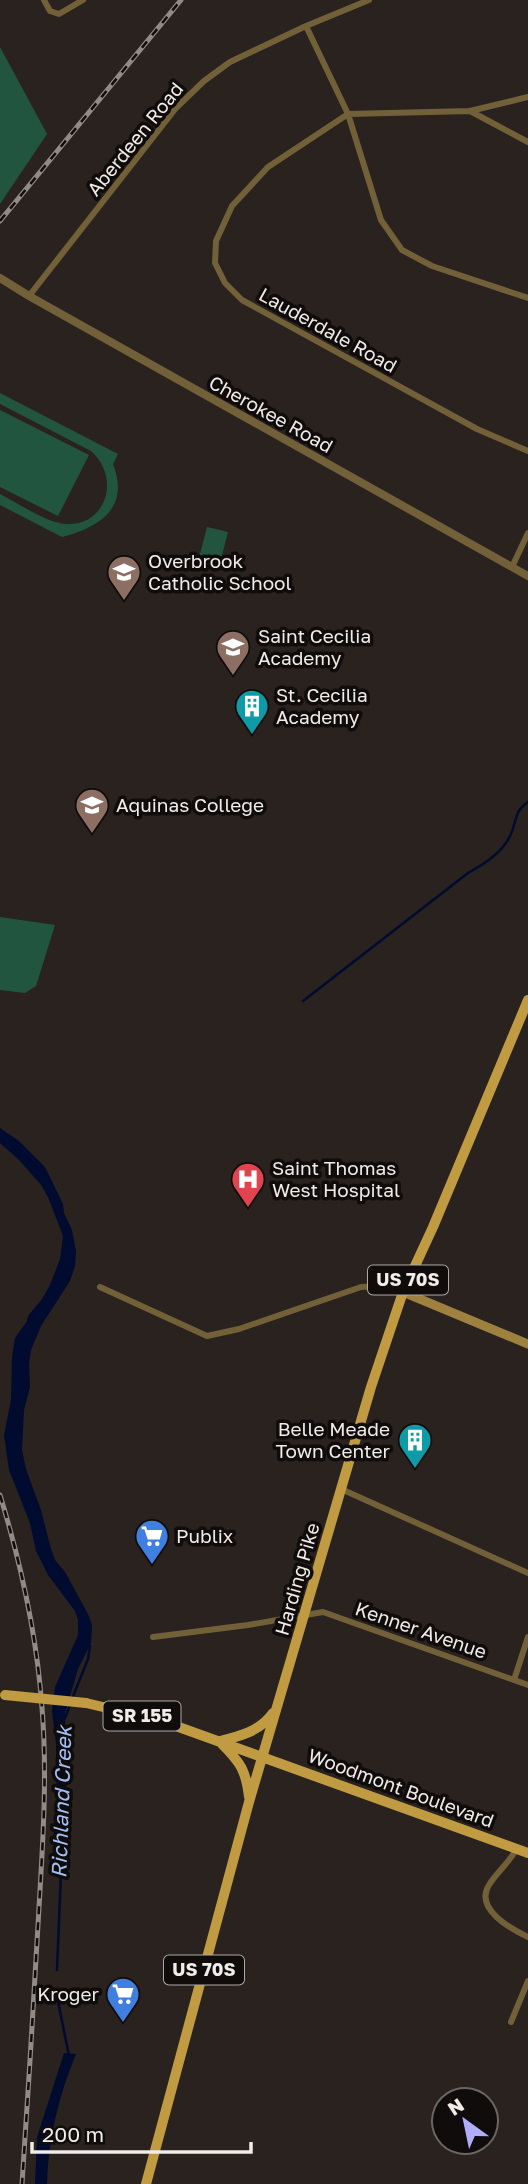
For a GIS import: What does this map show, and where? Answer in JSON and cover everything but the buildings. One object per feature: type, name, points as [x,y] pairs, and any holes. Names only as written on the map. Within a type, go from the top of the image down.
[{"type":"main road","name":"Harding Pike","points":[[146,2184],[249,1802],[370,1389],[403,1292],[528,1000]]},
{"type":"main road","points":[[403,1292],[528,1345]]},
{"type":"main road","name":"SR 155","points":[[2,1694],[86,1703],[113,1709],[162,1721],[262,1756]]},
{"type":"main road","points":[[249,1802],[246,1775],[219,1741],[256,1730],[271,1716],[278,1703]]},
{"type":"main road","name":"Woodmont Boulevard","points":[[262,1756],[528,1853]]},
{"type":"street","points":[[44,0],[50,11],[59,14],[83,0]]},
{"type":"street","name":"Aberdeen Road","points":[[29,296],[176,108],[204,81],[230,62],[369,0]]},
{"type":"street","points":[[306,26],[348,114],[380,220],[402,250],[432,266],[528,298]]},
{"type":"street","points":[[348,114],[470,111],[528,97]]},
{"type":"street","points":[[470,111],[528,142]]},
{"type":"street","name":"Lauderdale Road","points":[[348,114],[268,166],[232,206],[216,241],[215,263],[225,283],[242,300],[477,429],[528,451]]},
{"type":"street","name":"Cherokee Road","points":[[0,278],[528,576]]},
{"type":"street","points":[[512,567],[528,533]]},
{"type":"street","points":[[100,1287],[207,1336],[239,1329],[361,1287],[382,1286],[403,1292]]},
{"type":"street","points":[[341,1489],[528,1573]]},
{"type":"street","name":"Kenner Avenue","points":[[153,1637],[323,1612],[528,1685]]},
{"type":"street","points":[[513,1679],[528,1637]]},
{"type":"street","points":[[517,1849],[488,1886],[486,1898],[492,1912],[505,1925],[528,1937]]},
{"type":"street","points":[[511,2022],[528,1981]]},
{"type":"green space","points":[[0,47],[47,134],[0,204]]},
{"type":"green space","points":[[0,393],[118,454],[113,464],[118,493],[108,513],[99,521],[62,537],[0,505],[0,494],[57,523],[79,523],[91,518],[100,509],[107,486],[106,474],[91,451],[0,404]]},
{"type":"green space","points":[[0,410],[89,455],[58,516],[0,487]]},
{"type":"green space","points":[[207,527],[228,532],[220,563],[199,558]]},
{"type":"green space","points":[[0,917],[55,925],[36,986],[25,993],[0,990]]},
{"type":"water","points":[[0,1128],[19,1141],[45,1167],[63,1204],[76,1251],[70,1281],[41,1326],[31,1350],[30,1387],[24,1410],[22,1450],[55,1560],[65,1572],[92,1625],[91,1643],[78,1669],[65,1713],[68,1873],[58,1873],[56,1744],[52,1711],[55,1687],[78,1635],[78,1620],[75,1611],[48,1575],[36,1551],[30,1523],[9,1470],[4,1435],[11,1400],[15,1338],[50,1285],[60,1259],[63,1236],[41,1185],[0,1143]]},
{"type":"water","points":[[64,2053],[76,2054],[55,2118],[47,2184],[35,2184],[37,2137]]},
{"type":"waterway","points":[[303,1001],[497,853],[507,842],[517,814],[528,802]]},
{"type":"waterway","name":"Richland Creek","points":[[72,1699],[88,1659],[90,1646]]},
{"type":"waterway","name":"Richland Creek","points":[[65,1718],[70,1705]]},
{"type":"waterway","name":"Richland Creek","points":[[57,1970],[61,1872]]},
{"type":"waterway","name":"Richland Creek","points":[[56,1991],[69,2056]]},
{"type":"railway","points":[[0,221],[181,0]]},
{"type":"railway","points":[[0,1495],[15,1547],[32,1627],[44,1735],[43,1844],[22,2184]]},
{"type":"place","name":"Overbrook Catholic School","points":[[124,602]]},
{"type":"place","name":"Saint Cecilia Academy","points":[[233,677]]},
{"type":"place","name":"St. Cecilia Academy","points":[[252,736]]},
{"type":"place","name":"Aquinas College","points":[[92,835]]},
{"type":"place","name":"Saint Thomas West Hospital","points":[[248,1209]]},
{"type":"place","name":"Belle Meade Town Center","points":[[415,1470]]},
{"type":"place","name":"Publix","points":[[152,1566]]},
{"type":"place","name":"Kroger","points":[[123,2024]]}]
